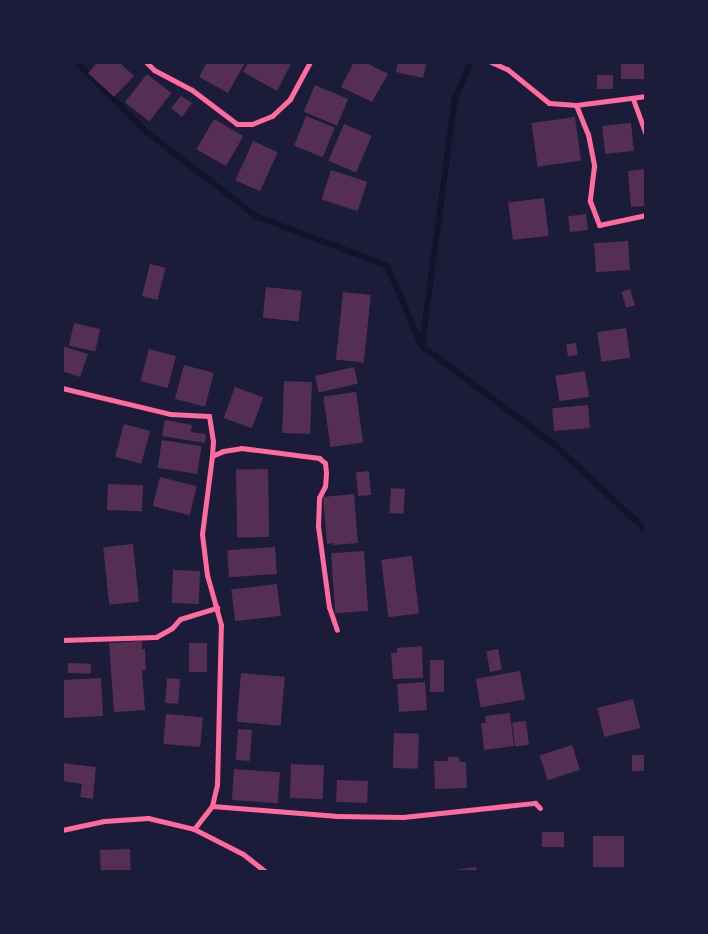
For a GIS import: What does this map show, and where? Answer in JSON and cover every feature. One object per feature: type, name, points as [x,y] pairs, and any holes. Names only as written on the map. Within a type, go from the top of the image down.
[{"type":"street","points":[[146,62],[154,70],[192,90],[237,124],[252,124],[272,116],[290,99],[310,62]]},
{"type":"street","points":[[491,62],[507,69],[549,103],[576,105],[646,96]]},
{"type":"street","points":[[633,99],[646,134]]},
{"type":"street","points":[[576,105],[588,134],[594,166],[590,201],[599,225],[646,214]]},
{"type":"street","points":[[62,388],[170,414],[209,416],[213,441],[202,534],[207,575],[222,626],[217,785],[212,806],[194,829]]},
{"type":"street","points":[[212,456],[224,451],[241,448],[319,458],[325,463],[326,473],[324,486],[319,498],[318,526],[329,607],[337,630]]},
{"type":"street","points":[[62,640],[156,637],[172,628],[180,619],[216,608]]},
{"type":"street","points":[[212,806],[335,816],[393,817],[535,803],[540,808]]},
{"type":"street","points":[[62,830],[104,821],[148,818],[194,829],[244,854],[266,872]]},
{"type":"building","points":[[98,62],[119,62],[134,76],[114,97],[88,73]]},
{"type":"building","points":[[207,62],[245,63],[228,93],[199,77]]},
{"type":"building","points":[[248,62],[292,62],[277,91],[243,72]]},
{"type":"building","points":[[354,62],[365,62],[388,74],[372,102],[341,87]]},
{"type":"building","points":[[398,62],[427,62],[423,78],[396,72]]},
{"type":"building","points":[[621,62],[646,62],[646,79],[621,79]]},
{"type":"building","points":[[147,74],[171,93],[149,121],[125,102]]},
{"type":"building","points":[[597,75],[613,75],[613,89],[597,89]]},
{"type":"building","points":[[315,85],[348,99],[337,126],[304,112]]},
{"type":"building","points":[[181,96],[192,103],[182,117],[171,108]]},
{"type":"building","points":[[306,116],[335,128],[323,157],[294,146]]},
{"type":"building","points":[[575,117],[581,161],[538,167],[531,123]]},
{"type":"building","points":[[214,119],[243,136],[226,166],[196,149]]},
{"type":"building","points":[[631,123],[634,151],[605,154],[602,126]]},
{"type":"building","points":[[344,124],[372,136],[356,173],[328,161]]},
{"type":"building","points":[[253,141],[278,152],[260,191],[236,180]]},
{"type":"building","points":[[646,169],[646,206],[631,207],[628,171]]},
{"type":"building","points":[[331,170],[367,182],[358,211],[321,199]]},
{"type":"building","points":[[544,198],[549,236],[513,240],[508,202]]},
{"type":"building","points":[[586,214],[588,230],[570,232],[568,216]]},
{"type":"building","points":[[628,241],[630,270],[596,272],[594,243]]},
{"type":"building","points":[[150,264],[166,268],[158,300],[142,296]]},
{"type":"building","points":[[266,287],[302,291],[299,322],[263,318]]},
{"type":"building","points":[[630,289],[635,305],[626,308],[621,292]]},
{"type":"building","points":[[343,292],[371,295],[364,363],[336,360]]},
{"type":"building","points":[[74,323],[100,329],[95,351],[69,345]]},
{"type":"building","points":[[626,328],[630,358],[601,362],[597,332]]},
{"type":"building","points":[[576,343],[578,355],[568,356],[566,345]]},
{"type":"building","points":[[62,346],[88,354],[80,377],[62,371]]},
{"type":"building","points":[[149,349],[176,356],[168,388],[140,381]]},
{"type":"building","points":[[184,365],[214,373],[205,407],[175,399]]},
{"type":"building","points":[[354,367],[358,384],[319,393],[315,376]]},
{"type":"building","points":[[585,371],[589,397],[559,401],[555,376]]},
{"type":"building","points":[[284,381],[312,382],[310,434],[282,433]]},
{"type":"building","points":[[235,387],[263,397],[252,428],[224,418]]},
{"type":"building","points":[[356,392],[363,443],[330,447],[323,397]]},
{"type":"building","points":[[588,405],[590,428],[554,431],[552,408]]},
{"type":"building","points":[[165,420],[192,425],[191,432],[206,434],[205,443],[162,436]]},
{"type":"building","points":[[124,424],[150,431],[141,464],[115,457]]},
{"type":"building","points":[[162,440],[202,446],[197,474],[158,468]]},
{"type":"building","points":[[268,469],[269,537],[237,538],[236,470]]},
{"type":"building","points":[[369,471],[371,495],[358,496],[356,472]]},
{"type":"building","points":[[160,477],[197,486],[190,515],[153,506]]},
{"type":"building","points":[[108,484],[143,485],[142,511],[107,510]]},
{"type":"building","points":[[391,488],[405,489],[403,514],[389,513]]},
{"type":"building","points":[[354,494],[358,543],[327,544],[323,497]]},
{"type":"building","points":[[133,544],[139,602],[109,605],[103,547]]},
{"type":"building","points":[[275,547],[277,574],[229,577],[227,550]]},
{"type":"building","points":[[364,551],[368,611],[335,613],[331,553]]},
{"type":"building","points":[[412,556],[419,614],[388,617],[381,560]]},
{"type":"building","points":[[173,570],[200,571],[199,604],[172,603]]},
{"type":"building","points":[[277,584],[281,616],[235,621],[231,590]]},
{"type":"building","points":[[142,641],[142,649],[145,649],[146,670],[142,670],[145,710],[114,712],[109,643]]},
{"type":"building","points":[[189,643],[207,643],[207,672],[189,672]]},
{"type":"building","points":[[422,646],[423,678],[393,679],[391,653],[397,653],[397,648]]},
{"type":"building","points":[[498,649],[502,670],[490,672],[486,651]]},
{"type":"building","points":[[430,660],[444,660],[444,692],[430,692]]},
{"type":"building","points":[[68,663],[91,664],[91,674],[68,673]]},
{"type":"building","points":[[520,671],[525,700],[481,707],[476,679]]},
{"type":"building","points":[[241,673],[285,677],[281,726],[237,722]]},
{"type":"building","points":[[101,678],[103,716],[64,718],[62,680]]},
{"type":"building","points":[[167,678],[180,679],[178,704],[165,703]]},
{"type":"building","points":[[425,682],[427,710],[399,712],[397,684]]},
{"type":"building","points":[[633,699],[640,728],[604,737],[597,708]]},
{"type":"building","points":[[510,713],[514,746],[484,750],[481,723],[486,723],[485,716]]},
{"type":"building","points":[[166,714],[203,717],[200,747],[163,744]]},
{"type":"building","points":[[526,721],[529,745],[515,747],[512,723]]},
{"type":"building","points":[[238,729],[252,730],[250,761],[236,760]]},
{"type":"building","points":[[394,733],[419,734],[418,769],[393,768]]},
{"type":"building","points":[[572,745],[580,770],[548,780],[540,756]]},
{"type":"building","points":[[632,755],[646,755],[646,771],[632,771]]},
{"type":"building","points":[[448,757],[459,757],[460,762],[466,762],[467,788],[435,789],[434,761],[448,761]]},
{"type":"building","points":[[62,763],[96,767],[93,799],[80,797],[82,784],[62,781]]},
{"type":"building","points":[[291,764],[324,765],[323,799],[290,798]]},
{"type":"building","points":[[234,769],[280,772],[278,803],[232,800]]},
{"type":"building","points":[[337,780],[368,781],[367,803],[336,802]]},
{"type":"building","points":[[542,832],[564,832],[564,847],[542,847]]},
{"type":"building","points":[[593,836],[624,836],[624,867],[593,867]]},
{"type":"building","points":[[130,849],[131,872],[101,872],[100,850]]},
{"type":"building","points":[[476,867],[477,872],[455,872],[455,870]]},
{"type":"waterway","points":[[76,62],[147,132],[256,216],[388,266],[422,346],[555,445],[646,530]]},
{"type":"waterway","points":[[422,345],[455,99],[471,62]]}]
